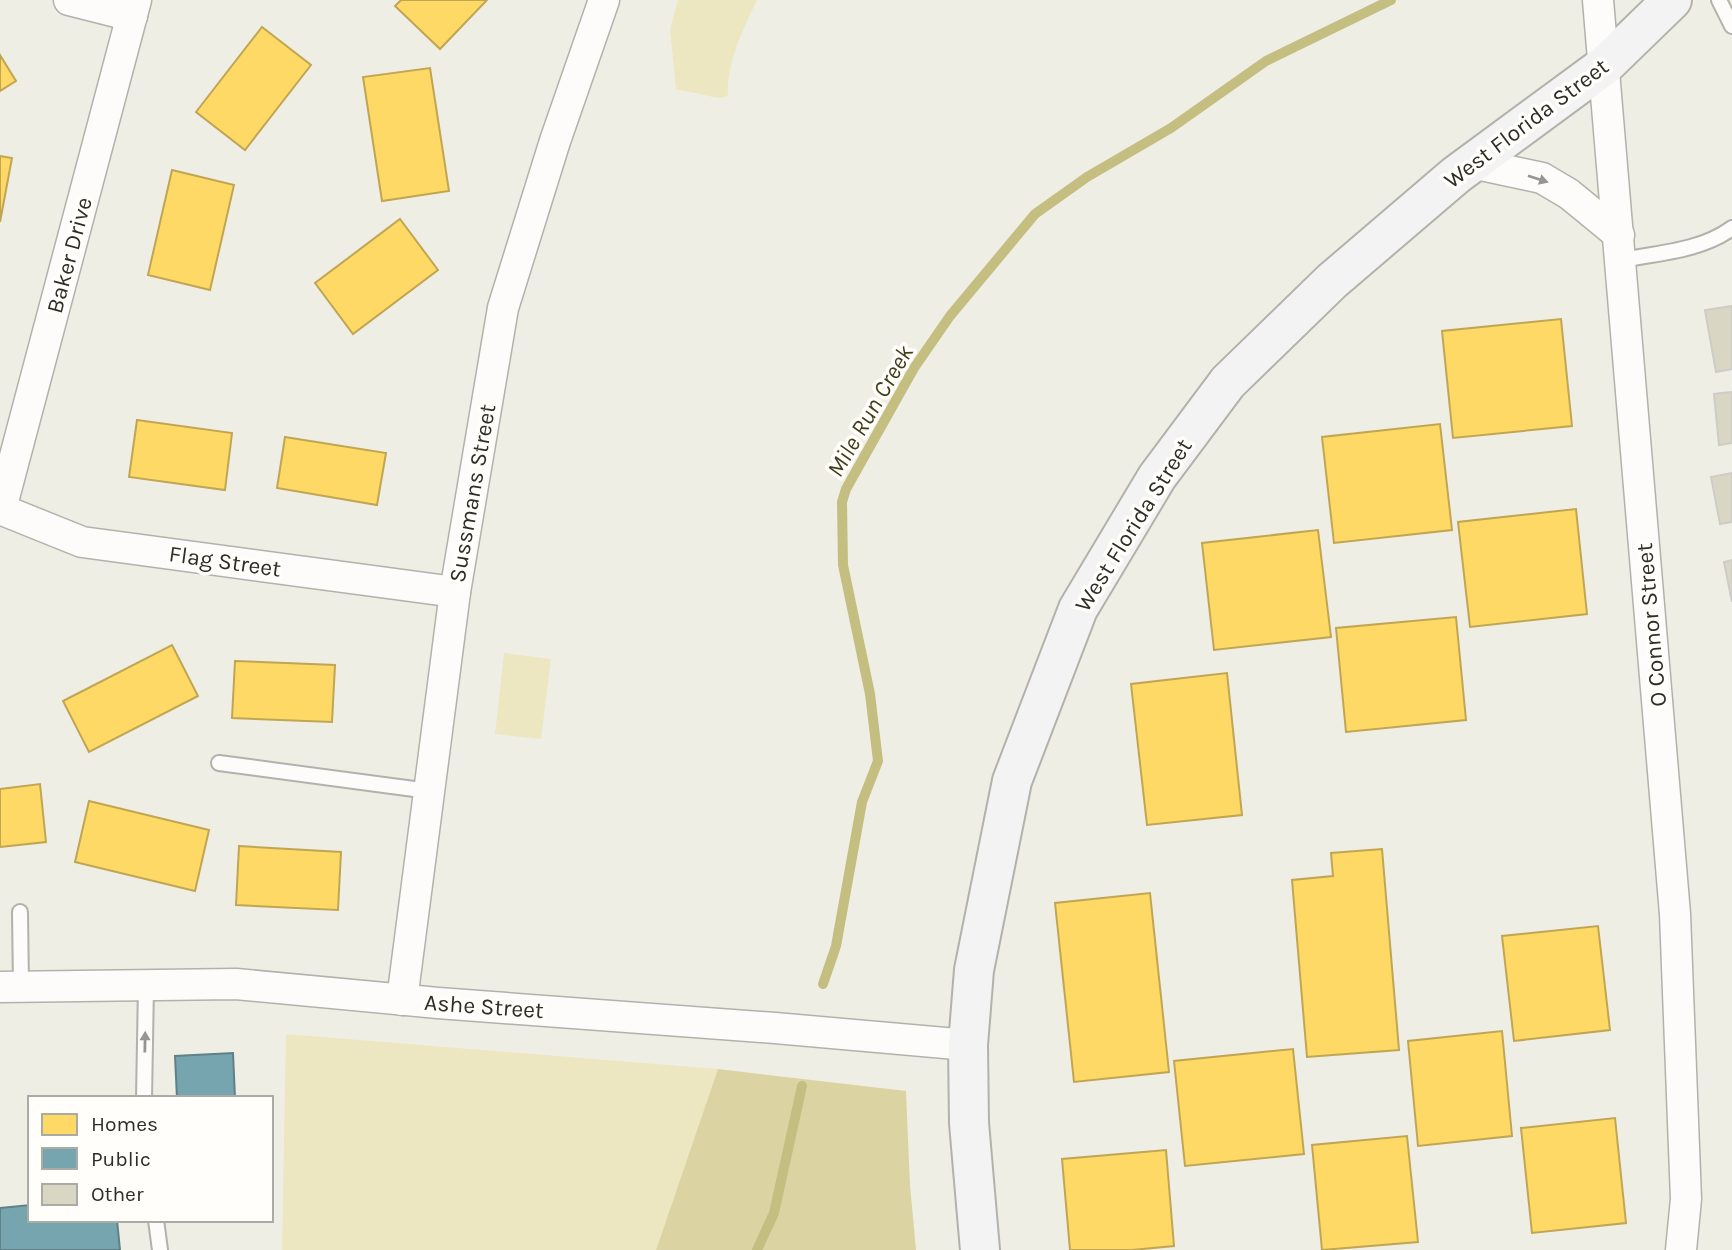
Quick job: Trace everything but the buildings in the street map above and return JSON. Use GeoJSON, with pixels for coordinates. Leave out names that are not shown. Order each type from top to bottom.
{"type":"FeatureCollection","features":[{"type":"Feature","properties":{"kind":"main road","name":"West Florida Street"},"geometry":{"type":"LineString","coordinates":[[980,1250],[969,1123],[968,1045],[974,970],[1012,781],[1079,610],[1157,477],[1228,382],[1332,281],[1456,175],[1604,66],[1672,0]]}},
{"type":"Feature","properties":{"kind":"street"},"geometry":{"type":"LineString","coordinates":[[69,0],[134,8]]}},
{"type":"Feature","properties":{"kind":"street","name":"Sussmans Street"},"geometry":{"type":"LineString","coordinates":[[402,1000],[455,592],[503,308],[555,141],[604,0]]}},
{"type":"Feature","properties":{"kind":"street","name":"O Connor Street"},"geometry":{"type":"LineString","coordinates":[[1598,0],[1675,914],[1686,1199],[1681,1250]]}},
{"type":"Feature","properties":{"kind":"street","name":"Baker Drive"},"geometry":{"type":"LineString","coordinates":[[0,509],[134,8]]}},
{"type":"Feature","properties":{"kind":"street"},"geometry":{"type":"LineString","coordinates":[[1472,163],[1542,178],[1569,194],[1620,247]]}},
{"type":"Feature","properties":{"kind":"street","name":"Flag Street"},"geometry":{"type":"LineString","coordinates":[[0,509],[82,542],[455,592]]}},
{"type":"Feature","properties":{"kind":"street","name":"Ashe Street"},"geometry":{"type":"LineString","coordinates":[[10,987],[236,985],[968,1045]]}},
{"type":"Feature","properties":{"kind":"lane"},"geometry":{"type":"LineString","coordinates":[[1719,0],[1732,26]]}},
{"type":"Feature","properties":{"kind":"lane"},"geometry":{"type":"LineString","coordinates":[[1620,247],[1692,247],[1723,235],[1732,228]]}},
{"type":"Feature","properties":{"kind":"lane"},"geometry":{"type":"LineString","coordinates":[[219,763],[429,791]]}},
{"type":"Feature","properties":{"kind":"lane"},"geometry":{"type":"LineString","coordinates":[[10,987],[20,912]]}},
{"type":"Feature","properties":{"kind":"lane"},"geometry":{"type":"LineString","coordinates":[[144,1096],[146,986]]}},
{"type":"Feature","properties":{"kind":"lane"},"geometry":{"type":"LineString","coordinates":[[156,1222],[160,1250]]}},
{"type":"Feature","properties":{"kind":"shaded area"},"geometry":{"type":"Polygon","coordinates":[[[678,0],[757,0],[737,46],[730,71],[728,95],[725,97],[718,98],[676,89],[670,29],[678,0]]]}},
{"type":"Feature","properties":{"kind":"shaded area"},"geometry":{"type":"Polygon","coordinates":[[[504,653],[551,659],[541,739],[495,734],[504,653]]]}},
{"type":"Feature","properties":{"kind":"shaded area"},"geometry":{"type":"Polygon","coordinates":[[[286,1034],[718,1069],[656,1250],[282,1250],[286,1034]]]}},
{"type":"Feature","properties":{"kind":"shaded area"},"geometry":{"type":"Polygon","coordinates":[[[718,1069],[906,1091],[916,1250],[656,1250],[718,1069]]]}},
{"type":"Feature","properties":{"kind":"waterway","name":"Mile Run Creek"},"geometry":{"type":"LineString","coordinates":[[823,984],[836,946],[862,802],[878,761],[870,694],[843,565],[842,502],[846,489],[914,368],[950,316],[1035,214],[1087,177],[1171,128],[1266,61],[1391,0]]}},
{"type":"Feature","properties":{"kind":"waterway","name":"Mile Run Creek"},"geometry":{"type":"LineString","coordinates":[[757,1250],[774,1213],[802,1086]]}}]}
